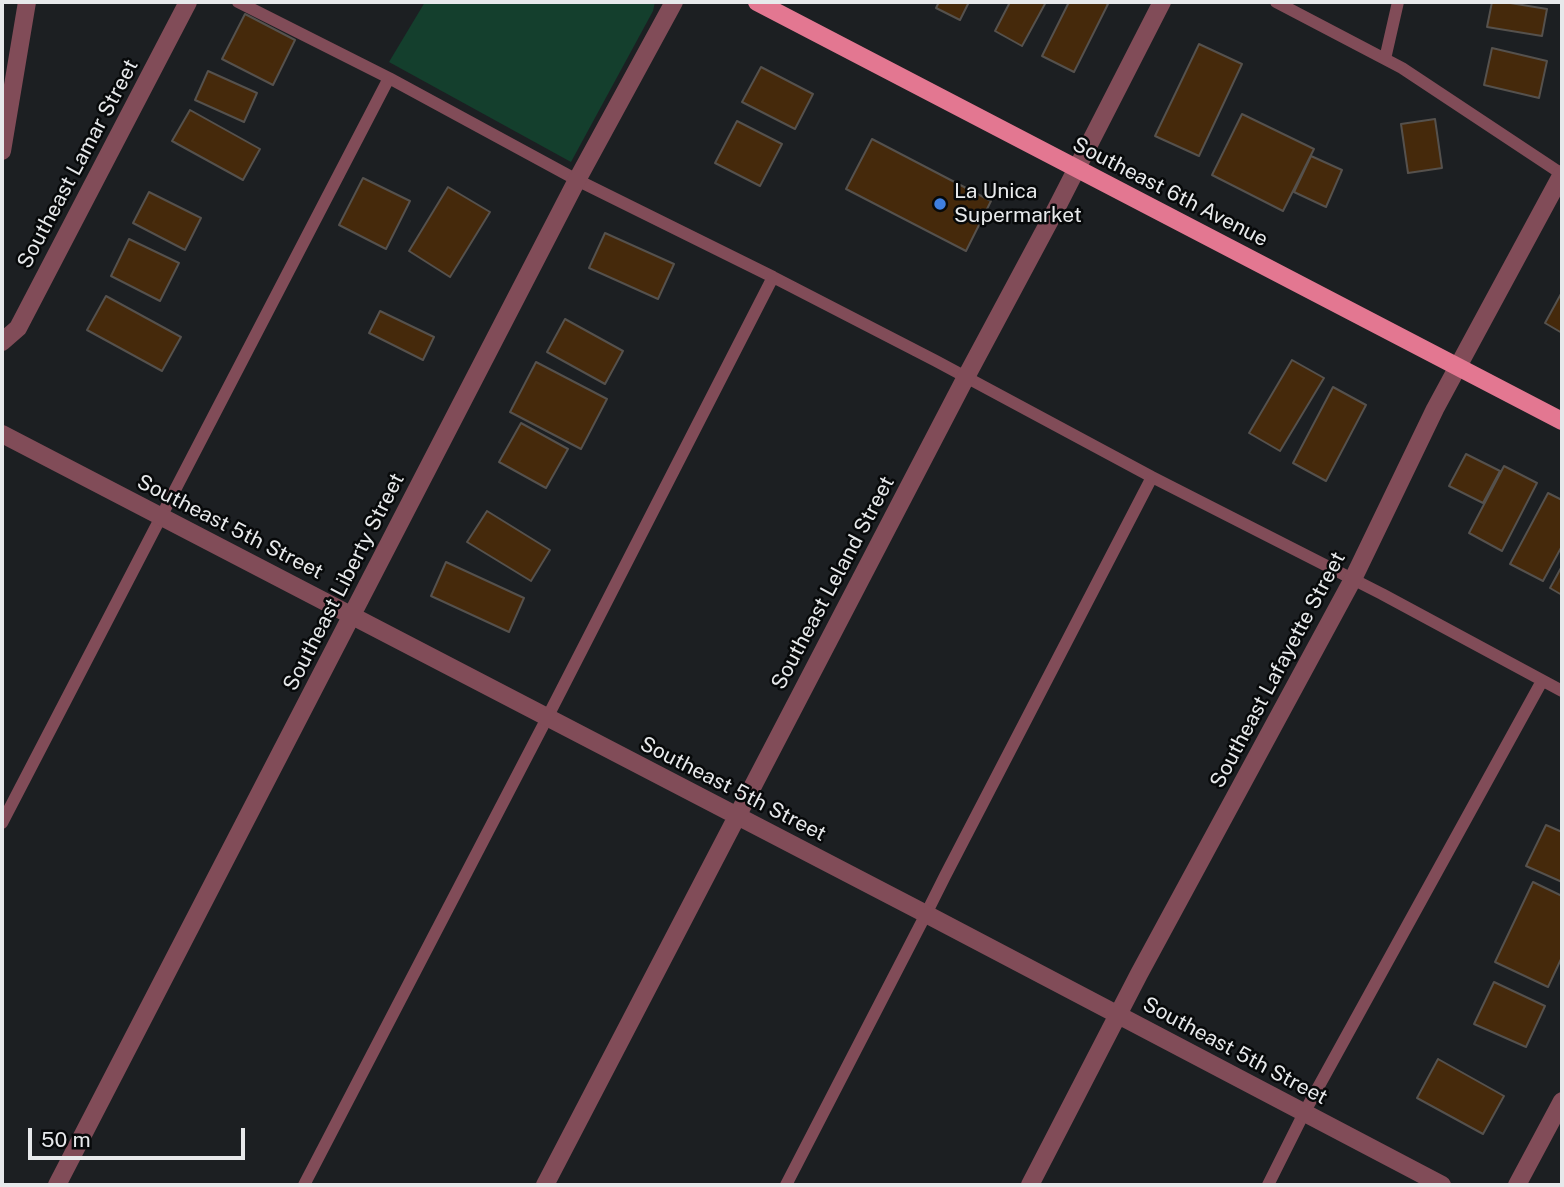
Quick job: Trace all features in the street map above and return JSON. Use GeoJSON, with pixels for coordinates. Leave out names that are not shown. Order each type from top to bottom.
{"type":"FeatureCollection","features":[{"type":"Feature","properties":{"kind":"main road","name":"Southeast 6th Avenue"},"geometry":{"type":"LineString","coordinates":[[757,2],[1562,421]]}},
{"type":"Feature","properties":{"kind":"street"},"geometry":{"type":"LineString","coordinates":[[2,152],[27,2]]}},
{"type":"Feature","properties":{"kind":"street","name":"Southeast Lamar Street"},"geometry":{"type":"LineString","coordinates":[[2,342],[18,328],[188,2]]}},
{"type":"Feature","properties":{"kind":"street","name":"Southeast Liberty Street"},"geometry":{"type":"LineString","coordinates":[[57,1185],[577,180],[674,2]]}},
{"type":"Feature","properties":{"kind":"street","name":"Southeast Leland Street"},"geometry":{"type":"LineString","coordinates":[[545,1185],[1162,2]]}},
{"type":"Feature","properties":{"kind":"street","name":"Southeast Lafayette Street"},"geometry":{"type":"LineString","coordinates":[[1030,1185],[1353,579],[1457,367],[1562,174]]}},
{"type":"Feature","properties":{"kind":"street","name":"Southeast 5th Street"},"geometry":{"type":"LineString","coordinates":[[2,434],[1442,1185]]}},
{"type":"Feature","properties":{"kind":"street"},"geometry":{"type":"LineString","coordinates":[[1517,1185],[1562,1101]]}},
{"type":"Feature","properties":{"kind":"lane"},"geometry":{"type":"LineString","coordinates":[[238,2],[389,78],[577,180],[774,277],[1562,691]]}},
{"type":"Feature","properties":{"kind":"lane"},"geometry":{"type":"LineString","coordinates":[[1276,2],[1402,68],[1562,174]]}},
{"type":"Feature","properties":{"kind":"lane"},"geometry":{"type":"LineString","coordinates":[[1385,59],[1398,2]]}},
{"type":"Feature","properties":{"kind":"lane"},"geometry":{"type":"LineString","coordinates":[[2,823],[389,78]]}},
{"type":"Feature","properties":{"kind":"lane"},"geometry":{"type":"LineString","coordinates":[[304,1185],[774,277]]}},
{"type":"Feature","properties":{"kind":"lane"},"geometry":{"type":"LineString","coordinates":[[786,1185],[1152,477]]}},
{"type":"Feature","properties":{"kind":"lane"},"geometry":{"type":"LineString","coordinates":[[1268,1185],[1304,1113],[1542,681]]}},
{"type":"Feature","properties":{"kind":"green space"},"geometry":{"type":"Polygon","coordinates":[[[425,2],[655,2],[653,11],[571,162],[389,62],[425,2]]]}},
{"type":"Feature","properties":{"kind":"building"},"geometry":{"type":"Polygon","coordinates":[[[939,2],[969,2],[960,20],[936,8],[939,2]]]}},
{"type":"Feature","properties":{"kind":"building"},"geometry":{"type":"Polygon","coordinates":[[[1010,2],[1046,2],[1022,46],[995,31],[1010,2]]]}},
{"type":"Feature","properties":{"kind":"building"},"geometry":{"type":"Polygon","coordinates":[[[1069,2],[1108,4],[1074,72],[1042,56],[1069,2]]]}},
{"type":"Feature","properties":{"kind":"building"},"geometry":{"type":"Polygon","coordinates":[[[1492,2],[1547,9],[1542,36],[1487,27],[1492,2]]]}},
{"type":"Feature","properties":{"kind":"building"},"geometry":{"type":"Polygon","coordinates":[[[245,14],[295,40],[273,85],[222,59],[245,14]]]}},
{"type":"Feature","properties":{"kind":"building"},"geometry":{"type":"Polygon","coordinates":[[[1199,44],[1242,64],[1199,156],[1155,136],[1199,44]]]}},
{"type":"Feature","properties":{"kind":"building"},"geometry":{"type":"Polygon","coordinates":[[[1492,48],[1547,61],[1539,98],[1484,85],[1492,48]]]}},
{"type":"Feature","properties":{"kind":"building"},"geometry":{"type":"Polygon","coordinates":[[[761,67],[813,94],[795,129],[742,102],[761,67]]]}},
{"type":"Feature","properties":{"kind":"building"},"geometry":{"type":"Polygon","coordinates":[[[208,71],[257,93],[244,122],[195,100],[208,71]]]}},
{"type":"Feature","properties":{"kind":"building"},"geometry":{"type":"Polygon","coordinates":[[[190,110],[260,149],[243,180],[172,141],[190,110]]]}},
{"type":"Feature","properties":{"kind":"building"},"geometry":{"type":"Polygon","coordinates":[[[1242,114],[1314,149],[1283,211],[1212,175],[1242,114]]]}},
{"type":"Feature","properties":{"kind":"building"},"geometry":{"type":"Polygon","coordinates":[[[1435,119],[1442,168],[1408,173],[1401,124],[1435,119]]]}},
{"type":"Feature","properties":{"kind":"building"},"geometry":{"type":"Polygon","coordinates":[[[737,121],[782,144],[760,186],[715,163],[737,121]]]}},
{"type":"Feature","properties":{"kind":"building"},"geometry":{"type":"Polygon","coordinates":[[[872,139],[991,201],[966,251],[846,189],[872,139]]]}},
{"type":"Feature","properties":{"kind":"building"},"geometry":{"type":"Polygon","coordinates":[[[1311,156],[1342,170],[1326,207],[1294,192],[1311,156]]]}},
{"type":"Feature","properties":{"kind":"building"},"geometry":{"type":"Polygon","coordinates":[[[363,178],[410,201],[386,249],[339,225],[363,178]]]}},
{"type":"Feature","properties":{"kind":"building"},"geometry":{"type":"Polygon","coordinates":[[[448,187],[490,212],[450,277],[409,251],[448,187]]]}},
{"type":"Feature","properties":{"kind":"building"},"geometry":{"type":"Polygon","coordinates":[[[149,192],[201,218],[185,250],[133,223],[149,192]]]}},
{"type":"Feature","properties":{"kind":"building"},"geometry":{"type":"Polygon","coordinates":[[[605,233],[674,264],[658,299],[589,268],[605,233]]]}},
{"type":"Feature","properties":{"kind":"building"},"geometry":{"type":"Polygon","coordinates":[[[129,239],[179,263],[160,301],[111,276],[129,239]]]}},
{"type":"Feature","properties":{"kind":"building"},"geometry":{"type":"Polygon","coordinates":[[[1562,292],[1562,333],[1545,323],[1562,292]]]}},
{"type":"Feature","properties":{"kind":"building"},"geometry":{"type":"Polygon","coordinates":[[[106,296],[181,337],[162,371],[87,330],[106,296]]]}},
{"type":"Feature","properties":{"kind":"building"},"geometry":{"type":"Polygon","coordinates":[[[380,311],[434,337],[423,360],[369,333],[380,311]]]}},
{"type":"Feature","properties":{"kind":"building"},"geometry":{"type":"Polygon","coordinates":[[[565,319],[623,351],[605,384],[547,352],[565,319]]]}},
{"type":"Feature","properties":{"kind":"building"},"geometry":{"type":"Polygon","coordinates":[[[1292,360],[1324,378],[1280,451],[1249,433],[1292,360]]]}},
{"type":"Feature","properties":{"kind":"building"},"geometry":{"type":"Polygon","coordinates":[[[536,362],[607,399],[581,449],[510,412],[536,362]]]}},
{"type":"Feature","properties":{"kind":"building"},"geometry":{"type":"Polygon","coordinates":[[[1333,387],[1366,405],[1326,481],[1293,463],[1333,387]]]}},
{"type":"Feature","properties":{"kind":"building"},"geometry":{"type":"Polygon","coordinates":[[[521,423],[568,449],[546,488],[499,462],[521,423]]]}},
{"type":"Feature","properties":{"kind":"building"},"geometry":{"type":"Polygon","coordinates":[[[1466,454],[1500,471],[1483,503],[1449,486],[1466,454]]]}},
{"type":"Feature","properties":{"kind":"building"},"geometry":{"type":"Polygon","coordinates":[[[1504,466],[1537,483],[1502,551],[1469,533],[1504,466]]]}},
{"type":"Feature","properties":{"kind":"building"},"geometry":{"type":"Polygon","coordinates":[[[1548,493],[1562,500],[1562,546],[1543,581],[1510,564],[1548,493]]]}},
{"type":"Feature","properties":{"kind":"building"},"geometry":{"type":"Polygon","coordinates":[[[487,511],[550,550],[531,581],[467,542],[487,511]]]}},
{"type":"Feature","properties":{"kind":"building"},"geometry":{"type":"Polygon","coordinates":[[[446,562],[524,598],[509,632],[431,596],[446,562]]]}},
{"type":"Feature","properties":{"kind":"building"},"geometry":{"type":"Polygon","coordinates":[[[1562,566],[1562,595],[1550,588],[1562,566]]]}},
{"type":"Feature","properties":{"kind":"building"},"geometry":{"type":"Polygon","coordinates":[[[1546,825],[1562,832],[1562,882],[1526,866],[1546,825]]]}},
{"type":"Feature","properties":{"kind":"building"},"geometry":{"type":"Polygon","coordinates":[[[1533,882],[1562,896],[1562,957],[1548,987],[1495,962],[1533,882]]]}},
{"type":"Feature","properties":{"kind":"building"},"geometry":{"type":"Polygon","coordinates":[[[1494,982],[1545,1006],[1526,1047],[1474,1024],[1494,982]]]}},
{"type":"Feature","properties":{"kind":"building"},"geometry":{"type":"Polygon","coordinates":[[[1438,1059],[1504,1096],[1483,1134],[1417,1098],[1438,1059]]]}},
{"type":"Feature","properties":{"kind":"place","name":"La Unica Supermarket"},"geometry":{"type":"Point","coordinates":[940,204]}}]}
